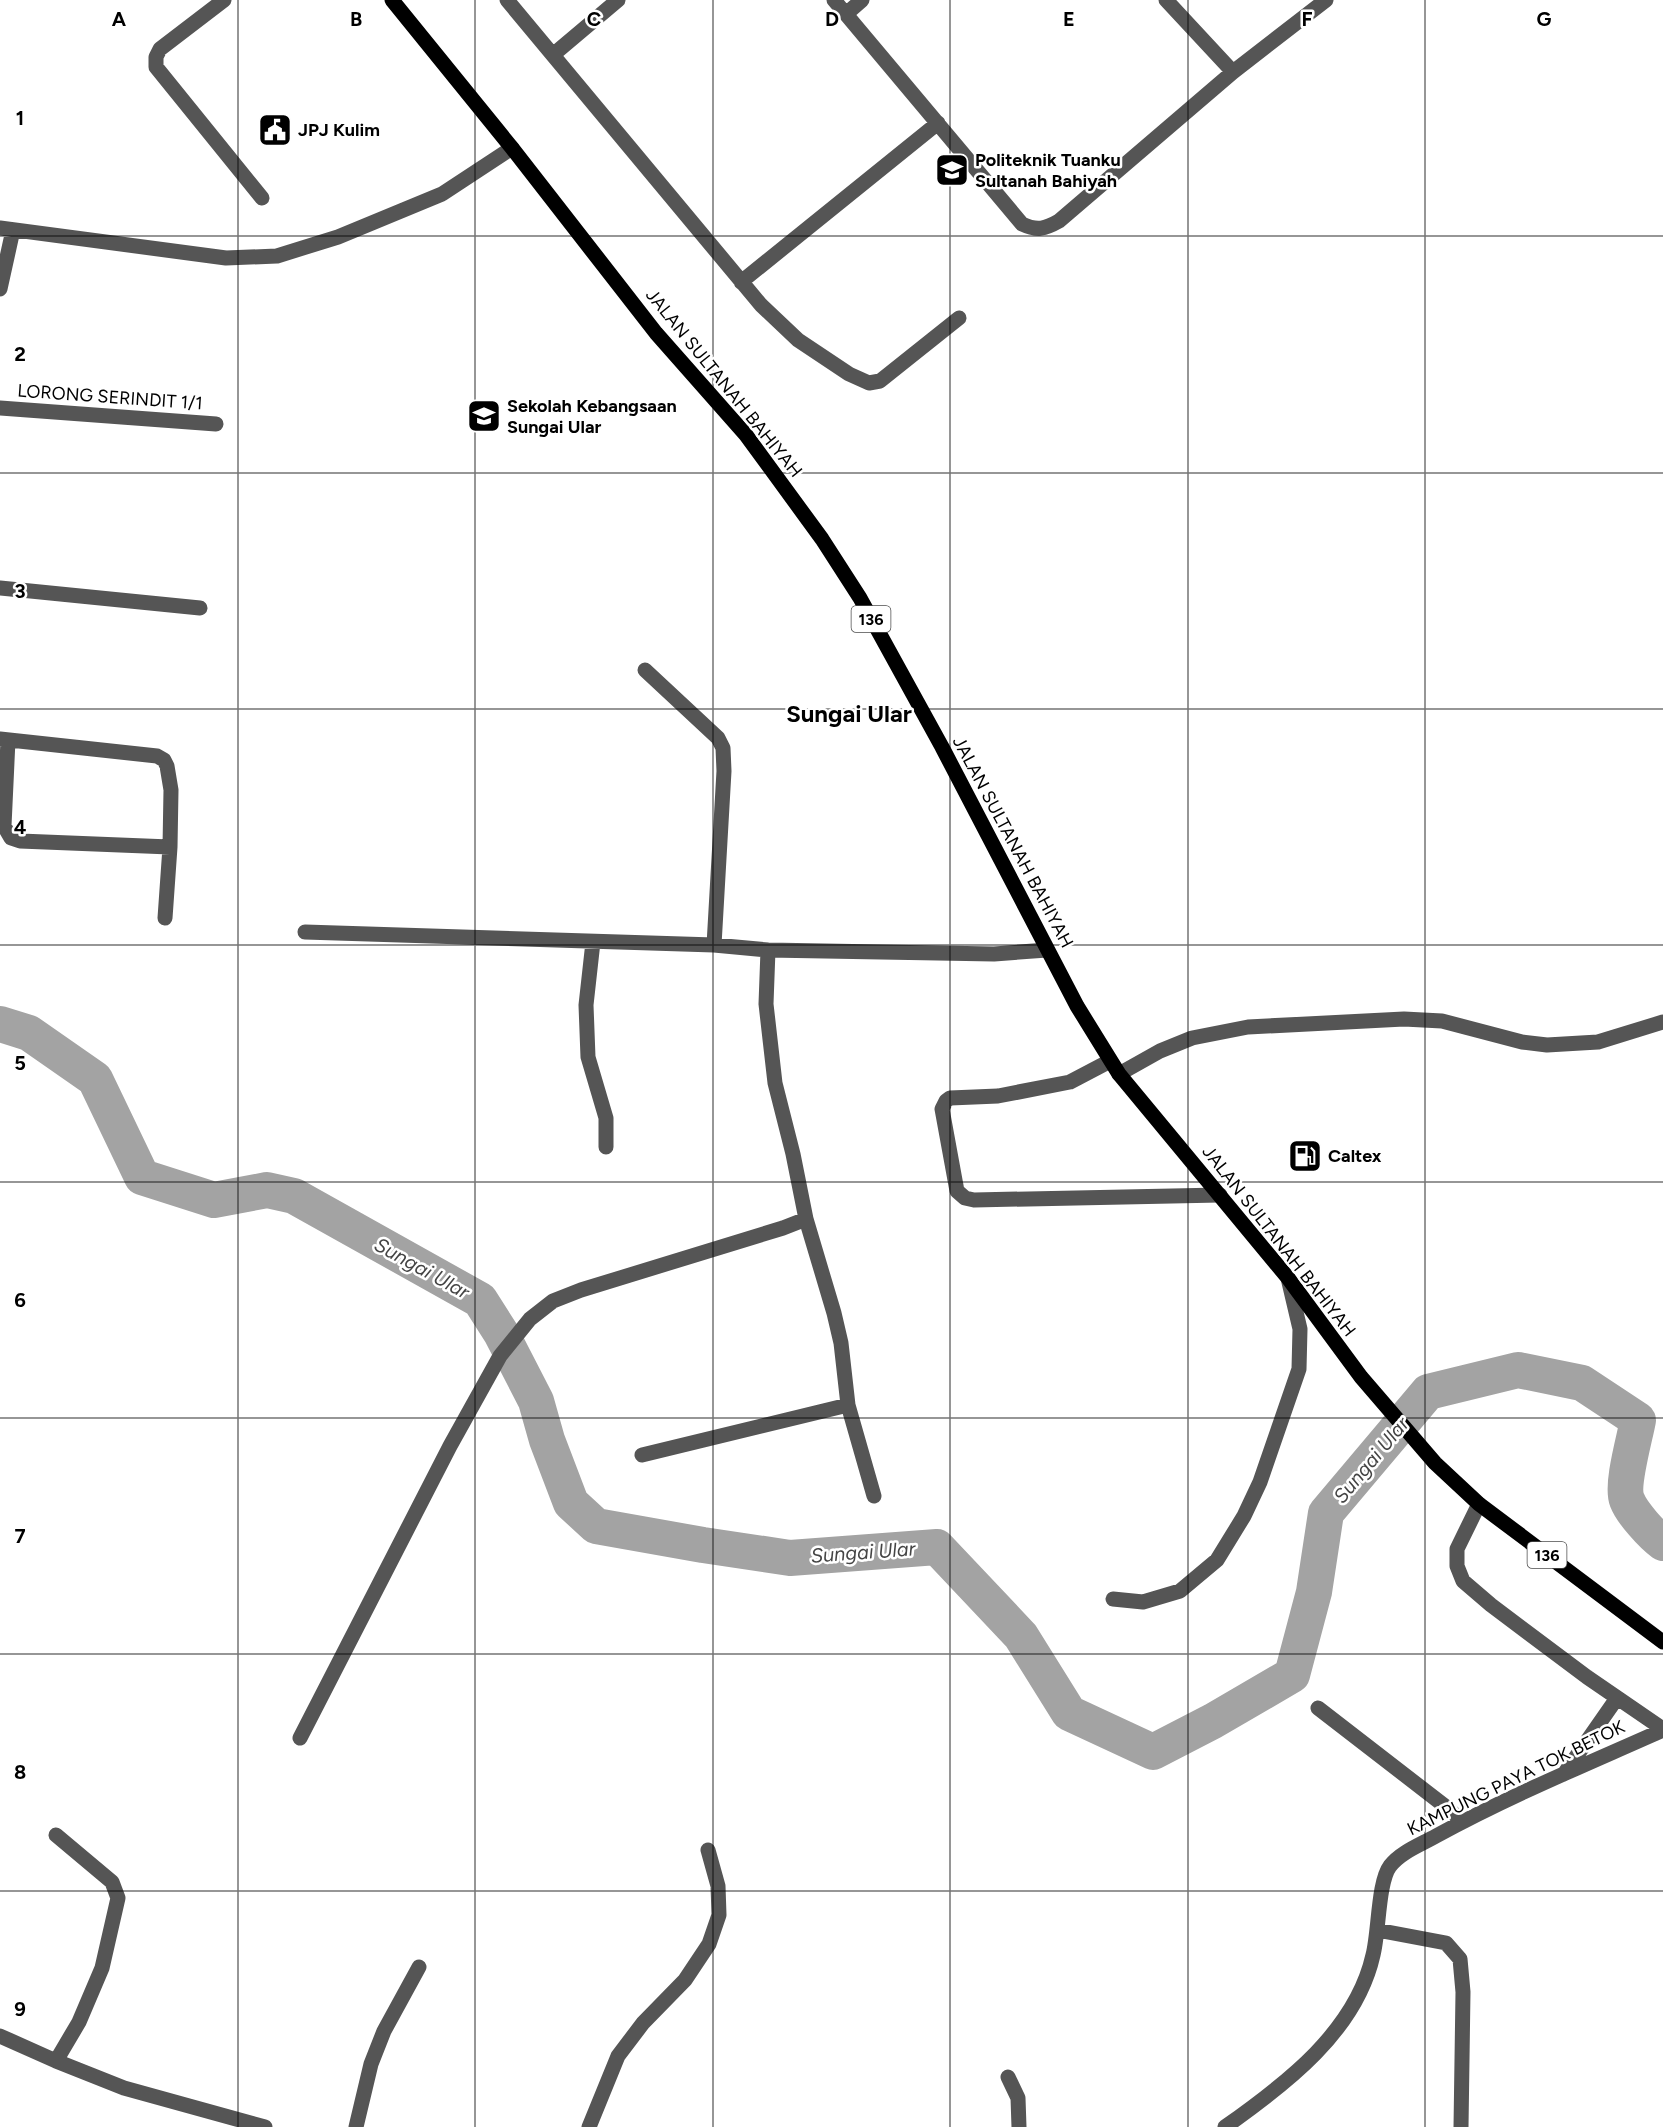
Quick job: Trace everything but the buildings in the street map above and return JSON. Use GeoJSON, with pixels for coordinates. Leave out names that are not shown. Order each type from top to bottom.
{"type":"FeatureCollection","features":[{"type":"Feature","properties":{"kind":"main road","name":"JALAN SULTANAH BAHIYAH"},"geometry":{"type":"LineString","coordinates":[[392,0],[512,148],[656,333],[746,435],[822,539],[866,608],[942,747],[1047,950],[1119,1074],[1288,1278],[1361,1377],[1435,1463],[1479,1504],[1663,1642]]}},
{"type":"Feature","properties":{"kind":"street"},"geometry":{"type":"LineString","coordinates":[[224,0],[160,49],[156,57],[156,67],[262,198]]}},
{"type":"Feature","properties":{"kind":"street"},"geometry":{"type":"LineString","coordinates":[[507,0],[741,282],[761,305],[798,340],[849,374],[869,384],[880,381],[959,318]]}},
{"type":"Feature","properties":{"kind":"street"},"geometry":{"type":"LineString","coordinates":[[554,54],[618,0]]}},
{"type":"Feature","properties":{"kind":"street"},"geometry":{"type":"LineString","coordinates":[[834,0],[1022,224],[1033,229],[1046,229],[1059,221],[1233,72],[1326,0]]}},
{"type":"Feature","properties":{"kind":"street"},"geometry":{"type":"LineString","coordinates":[[846,14],[862,0]]}},
{"type":"Feature","properties":{"kind":"street"},"geometry":{"type":"LineString","coordinates":[[1166,0],[1233,72]]}},
{"type":"Feature","properties":{"kind":"street"},"geometry":{"type":"LineString","coordinates":[[741,282],[938,123]]}},
{"type":"Feature","properties":{"kind":"street"},"geometry":{"type":"LineString","coordinates":[[0,289],[7,229],[226,258],[277,256],[338,237],[442,194],[512,148]]}},
{"type":"Feature","properties":{"kind":"street","name":"LORONG SERINDIT 1/1"},"geometry":{"type":"LineString","coordinates":[[0,408],[216,424]]}},
{"type":"Feature","properties":{"kind":"street"},"geometry":{"type":"LineString","coordinates":[[0,588],[200,608]]}},
{"type":"Feature","properties":{"kind":"street"},"geometry":{"type":"LineString","coordinates":[[645,670],[718,738],[723,748],[724,771],[714,945]]}},
{"type":"Feature","properties":{"kind":"street"},"geometry":{"type":"LineString","coordinates":[[165,918],[170,847],[171,790],[164,760],[157,756],[4,739],[4,826],[11,838],[20,841],[170,847]]}},
{"type":"Feature","properties":{"kind":"street"},"geometry":{"type":"LineString","coordinates":[[305,932],[714,945],[768,950],[994,954],[1047,950]]}},
{"type":"Feature","properties":{"kind":"street"},"geometry":{"type":"LineString","coordinates":[[593,942],[586,1005],[588,1057],[606,1118],[606,1148]]}},
{"type":"Feature","properties":{"kind":"street"},"geometry":{"type":"LineString","coordinates":[[768,950],[766,1004],[775,1083],[806,1219],[834,1313],[841,1344],[848,1405],[874,1496]]}},
{"type":"Feature","properties":{"kind":"street"},"geometry":{"type":"LineString","coordinates":[[1119,1074],[1160,1051],[1192,1038],[1248,1027],[1404,1019],[1442,1021],[1522,1042],[1547,1046],[1599,1042],[1663,1022]]}},
{"type":"Feature","properties":{"kind":"street"},"geometry":{"type":"LineString","coordinates":[[1110,1060],[1070,1082],[998,1096],[950,1098],[946,1101],[942,1109],[957,1191],[965,1198],[974,1200],[1220,1196]]}},
{"type":"Feature","properties":{"kind":"street"},"geometry":{"type":"LineString","coordinates":[[300,1738],[450,1446],[500,1356],[530,1319],[554,1301],[581,1290],[806,1219]]}},
{"type":"Feature","properties":{"kind":"street"},"geometry":{"type":"LineString","coordinates":[[1113,1599],[1143,1602],[1180,1592],[1217,1560],[1244,1516],[1260,1482],[1299,1369],[1300,1329],[1288,1278]]}},
{"type":"Feature","properties":{"kind":"street"},"geometry":{"type":"LineString","coordinates":[[642,1455],[848,1405]]}},
{"type":"Feature","properties":{"kind":"street"},"geometry":{"type":"LineString","coordinates":[[1479,1504],[1457,1549],[1457,1566],[1463,1581],[1499,1612],[1663,1730]]}},
{"type":"Feature","properties":{"kind":"street"},"geometry":{"type":"LineString","coordinates":[[1564,1774],[1617,1698]]}},
{"type":"Feature","properties":{"kind":"street"},"geometry":{"type":"LineString","coordinates":[[1318,1708],[1462,1821]]}},
{"type":"Feature","properties":{"kind":"street","name":"KAMPUNG PAYA TOK BETOK"},"geometry":{"type":"LineString","coordinates":[[1225,2127],[1266,2098],[1326,2042],[1348,2017],[1367,1976],[1374,1954],[1386,1872],[1398,1857],[1462,1821],[1663,1730]]}},
{"type":"Feature","properties":{"kind":"street"},"geometry":{"type":"LineString","coordinates":[[56,1835],[112,1882],[118,1898],[102,1968],[79,2022],[56,2061]]}},
{"type":"Feature","properties":{"kind":"street"},"geometry":{"type":"LineString","coordinates":[[589,2127],[618,2056],[643,2024],[685,1980],[709,1944],[719,1915],[718,1886],[708,1850]]}},
{"type":"Feature","properties":{"kind":"street"},"geometry":{"type":"LineString","coordinates":[[1377,1930],[1446,1943],[1460,1959],[1463,1992],[1461,2127]]}},
{"type":"Feature","properties":{"kind":"street"},"geometry":{"type":"LineString","coordinates":[[356,2127],[369,2074],[384,2031],[418,1967]]}},
{"type":"Feature","properties":{"kind":"street"},"geometry":{"type":"LineString","coordinates":[[0,2036],[124,2088],[266,2127]]}},
{"type":"Feature","properties":{"kind":"street"},"geometry":{"type":"LineString","coordinates":[[1008,2077],[1018,2098],[1019,2127]]}},
{"type":"Feature","properties":{"kind":"waterway","name":"Sungai Ular"},"geometry":{"type":"LineString","coordinates":[[0,1024],[29,1033],[95,1079],[142,1177],[214,1200],[267,1190],[294,1196],[480,1300],[501,1333],[536,1401],[547,1440],[571,1503],[596,1526],[790,1558],[937,1547],[1021,1636],[1069,1713],[1153,1752],[1213,1721],[1292,1675],[1314,1592],[1326,1513],[1428,1392],[1518,1370],[1582,1383],[1638,1420],[1627,1473],[1627,1500],[1653,1535],[1663,1543]]}},
{"type":"Feature","properties":{"kind":"place","name":"JPJ Kulim"},"geometry":{"type":"Point","coordinates":[275,130]}},
{"type":"Feature","properties":{"kind":"place","name":"Politeknik Tuanku Sultanah Bahiyah"},"geometry":{"type":"Point","coordinates":[952,170]}},
{"type":"Feature","properties":{"kind":"place","name":"Sekolah Kebangsaan Sungai Ular"},"geometry":{"type":"Point","coordinates":[484,416]}},
{"type":"Feature","properties":{"kind":"place","name":"Caltex"},"geometry":{"type":"Point","coordinates":[1305,1156]}},
{"type":"Feature","properties":{"kind":"district","name":"Sungai Ular"},"geometry":{"type":"Point","coordinates":[849,714]}}]}
